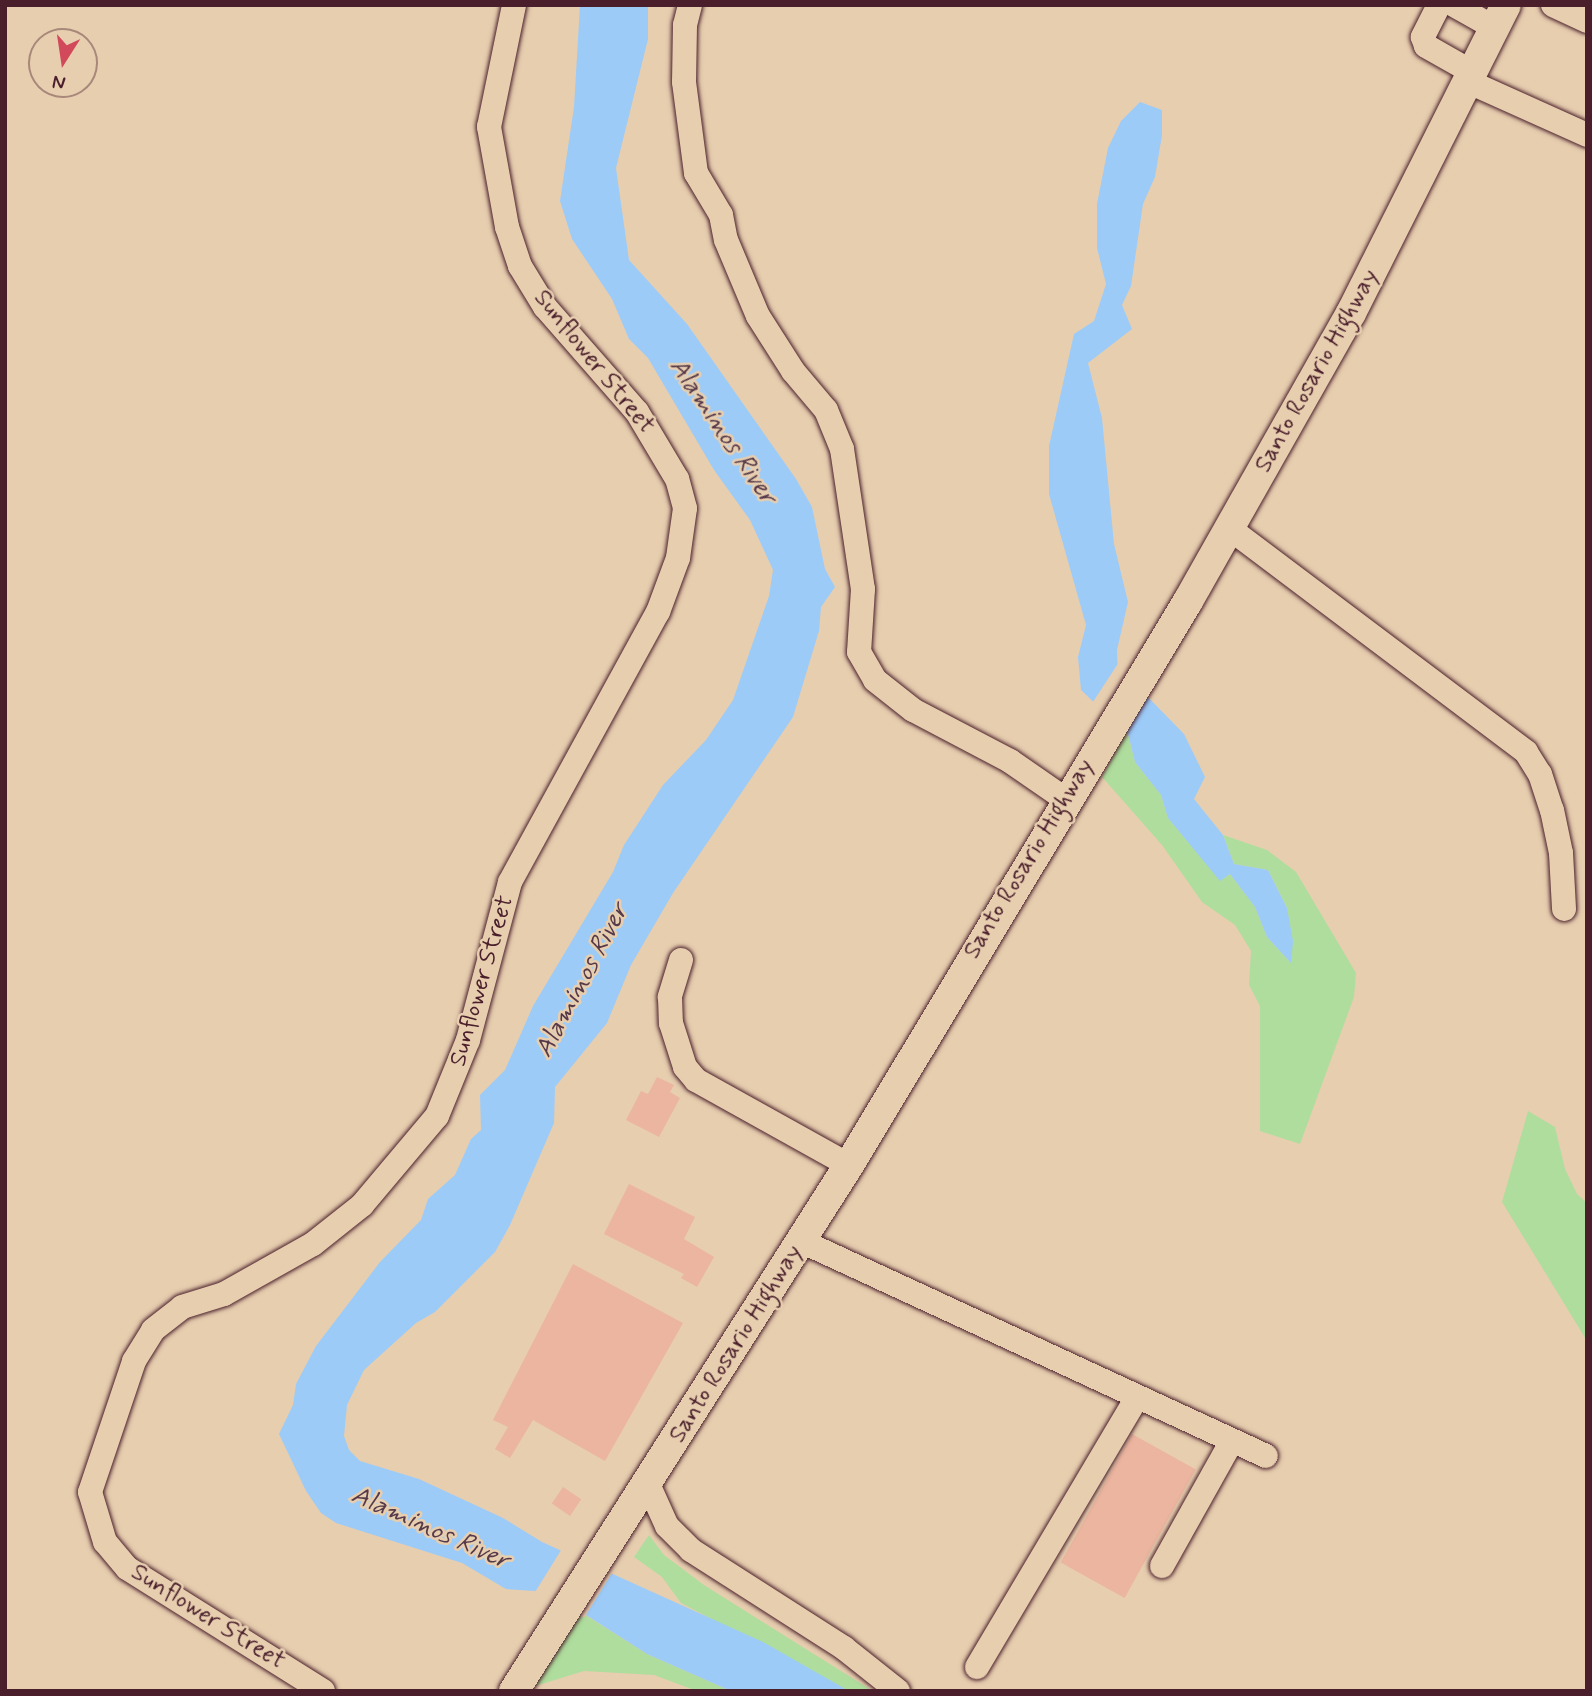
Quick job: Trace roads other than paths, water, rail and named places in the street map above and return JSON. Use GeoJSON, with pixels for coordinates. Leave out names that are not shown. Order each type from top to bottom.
{"type":"FeatureCollection","features":[{"type":"Feature","properties":{"kind":"main road","name":"Santo Rosario Highway"},"geometry":{"type":"LineString","coordinates":[[514,1691],[849,1165],[1229,528],[1351,313],[1500,16]]}},
{"type":"Feature","properties":{"kind":"street","name":"Sunflower Street"},"geometry":{"type":"LineString","coordinates":[[323,1691],[127,1567],[105,1542],[90,1492],[134,1362],[153,1330],[182,1307],[223,1294],[313,1244],[362,1205],[437,1115],[468,1040],[510,882],[658,612],[678,558],[685,508],[677,479],[637,412],[545,307],[520,266],[507,227],[489,127],[514,5]]}},
{"type":"Feature","properties":{"kind":"street"},"geometry":{"type":"LineString","coordinates":[[690,5],[685,25],[684,82],[696,173],[720,215],[726,240],[758,316],[793,371],[826,410],[842,449],[863,589],[859,652],[874,680],[913,710],[1010,761],[1065,799]]}},
{"type":"Feature","properties":{"kind":"street"},"geometry":{"type":"LineString","coordinates":[[1438,5],[1424,32],[1426,46],[1469,77],[1587,135]]}},
{"type":"Feature","properties":{"kind":"street"},"geometry":{"type":"LineString","coordinates":[[1454,5],[1500,16]]}},
{"type":"Feature","properties":{"kind":"street"},"geometry":{"type":"LineString","coordinates":[[1553,5],[1587,21]]}},
{"type":"Feature","properties":{"kind":"street"},"geometry":{"type":"LineString","coordinates":[[1229,528],[1526,752],[1540,774],[1552,810],[1561,853],[1564,909]]}},
{"type":"Feature","properties":{"kind":"street"},"geometry":{"type":"LineString","coordinates":[[681,960],[670,997],[671,1023],[685,1067],[696,1080],[849,1165]]}},
{"type":"Feature","properties":{"kind":"street"},"geometry":{"type":"LineString","coordinates":[[801,1241],[1266,1456]]}},
{"type":"Feature","properties":{"kind":"street"},"geometry":{"type":"LineString","coordinates":[[977,1667],[1138,1397]]}},
{"type":"Feature","properties":{"kind":"street"},"geometry":{"type":"LineString","coordinates":[[1162,1566],[1232,1441]]}},
{"type":"Feature","properties":{"kind":"street"},"geometry":{"type":"LineString","coordinates":[[648,1484],[667,1526],[691,1550],[844,1648],[898,1691]]}},
{"type":"Feature","properties":{"kind":"water","name":"Alaminos River"},"geometry":{"type":"Polygon","coordinates":[[[580,5],[648,5],[648,39],[616,168],[629,260],[687,324],[796,479],[812,507],[825,569],[835,587],[821,607],[819,631],[793,717],[673,893],[631,965],[607,1023],[555,1087],[554,1123],[510,1225],[495,1252],[435,1312],[416,1323],[364,1370],[347,1405],[344,1436],[349,1450],[360,1461],[419,1479],[503,1518],[542,1542],[763,1642],[849,1691],[731,1691],[647,1654],[550,1592],[506,1589],[462,1563],[336,1523],[321,1513],[306,1491],[279,1434],[293,1405],[296,1384],[316,1346],[380,1262],[421,1220],[428,1199],[455,1175],[471,1139],[481,1130],[480,1095],[505,1070],[533,1006],[613,872],[624,845],[663,785],[706,740],[733,700],[769,596],[773,570],[750,520],[714,470],[648,358],[629,339],[612,299],[572,239],[560,201],[574,107],[580,5]]]}},
{"type":"Feature","properties":{"kind":"water"},"geometry":{"type":"Polygon","coordinates":[[[1140,102],[1162,110],[1162,135],[1155,177],[1143,204],[1131,286],[1122,305],[1132,329],[1088,363],[1102,418],[1114,544],[1128,602],[1117,650],[1118,680],[1102,710],[1081,690],[1078,657],[1086,625],[1049,494],[1049,446],[1074,334],[1094,321],[1106,284],[1097,248],[1097,204],[1108,148],[1121,121],[1140,102]]]}},
{"type":"Feature","properties":{"kind":"water"},"geometry":{"type":"Polygon","coordinates":[[[1140,689],[1184,734],[1205,777],[1194,799],[1223,835],[1234,864],[1268,870],[1287,908],[1293,941],[1291,963],[1267,937],[1255,907],[1230,874],[1220,881],[1168,818],[1161,795],[1135,762],[1127,730],[1140,689]]]}}]}
